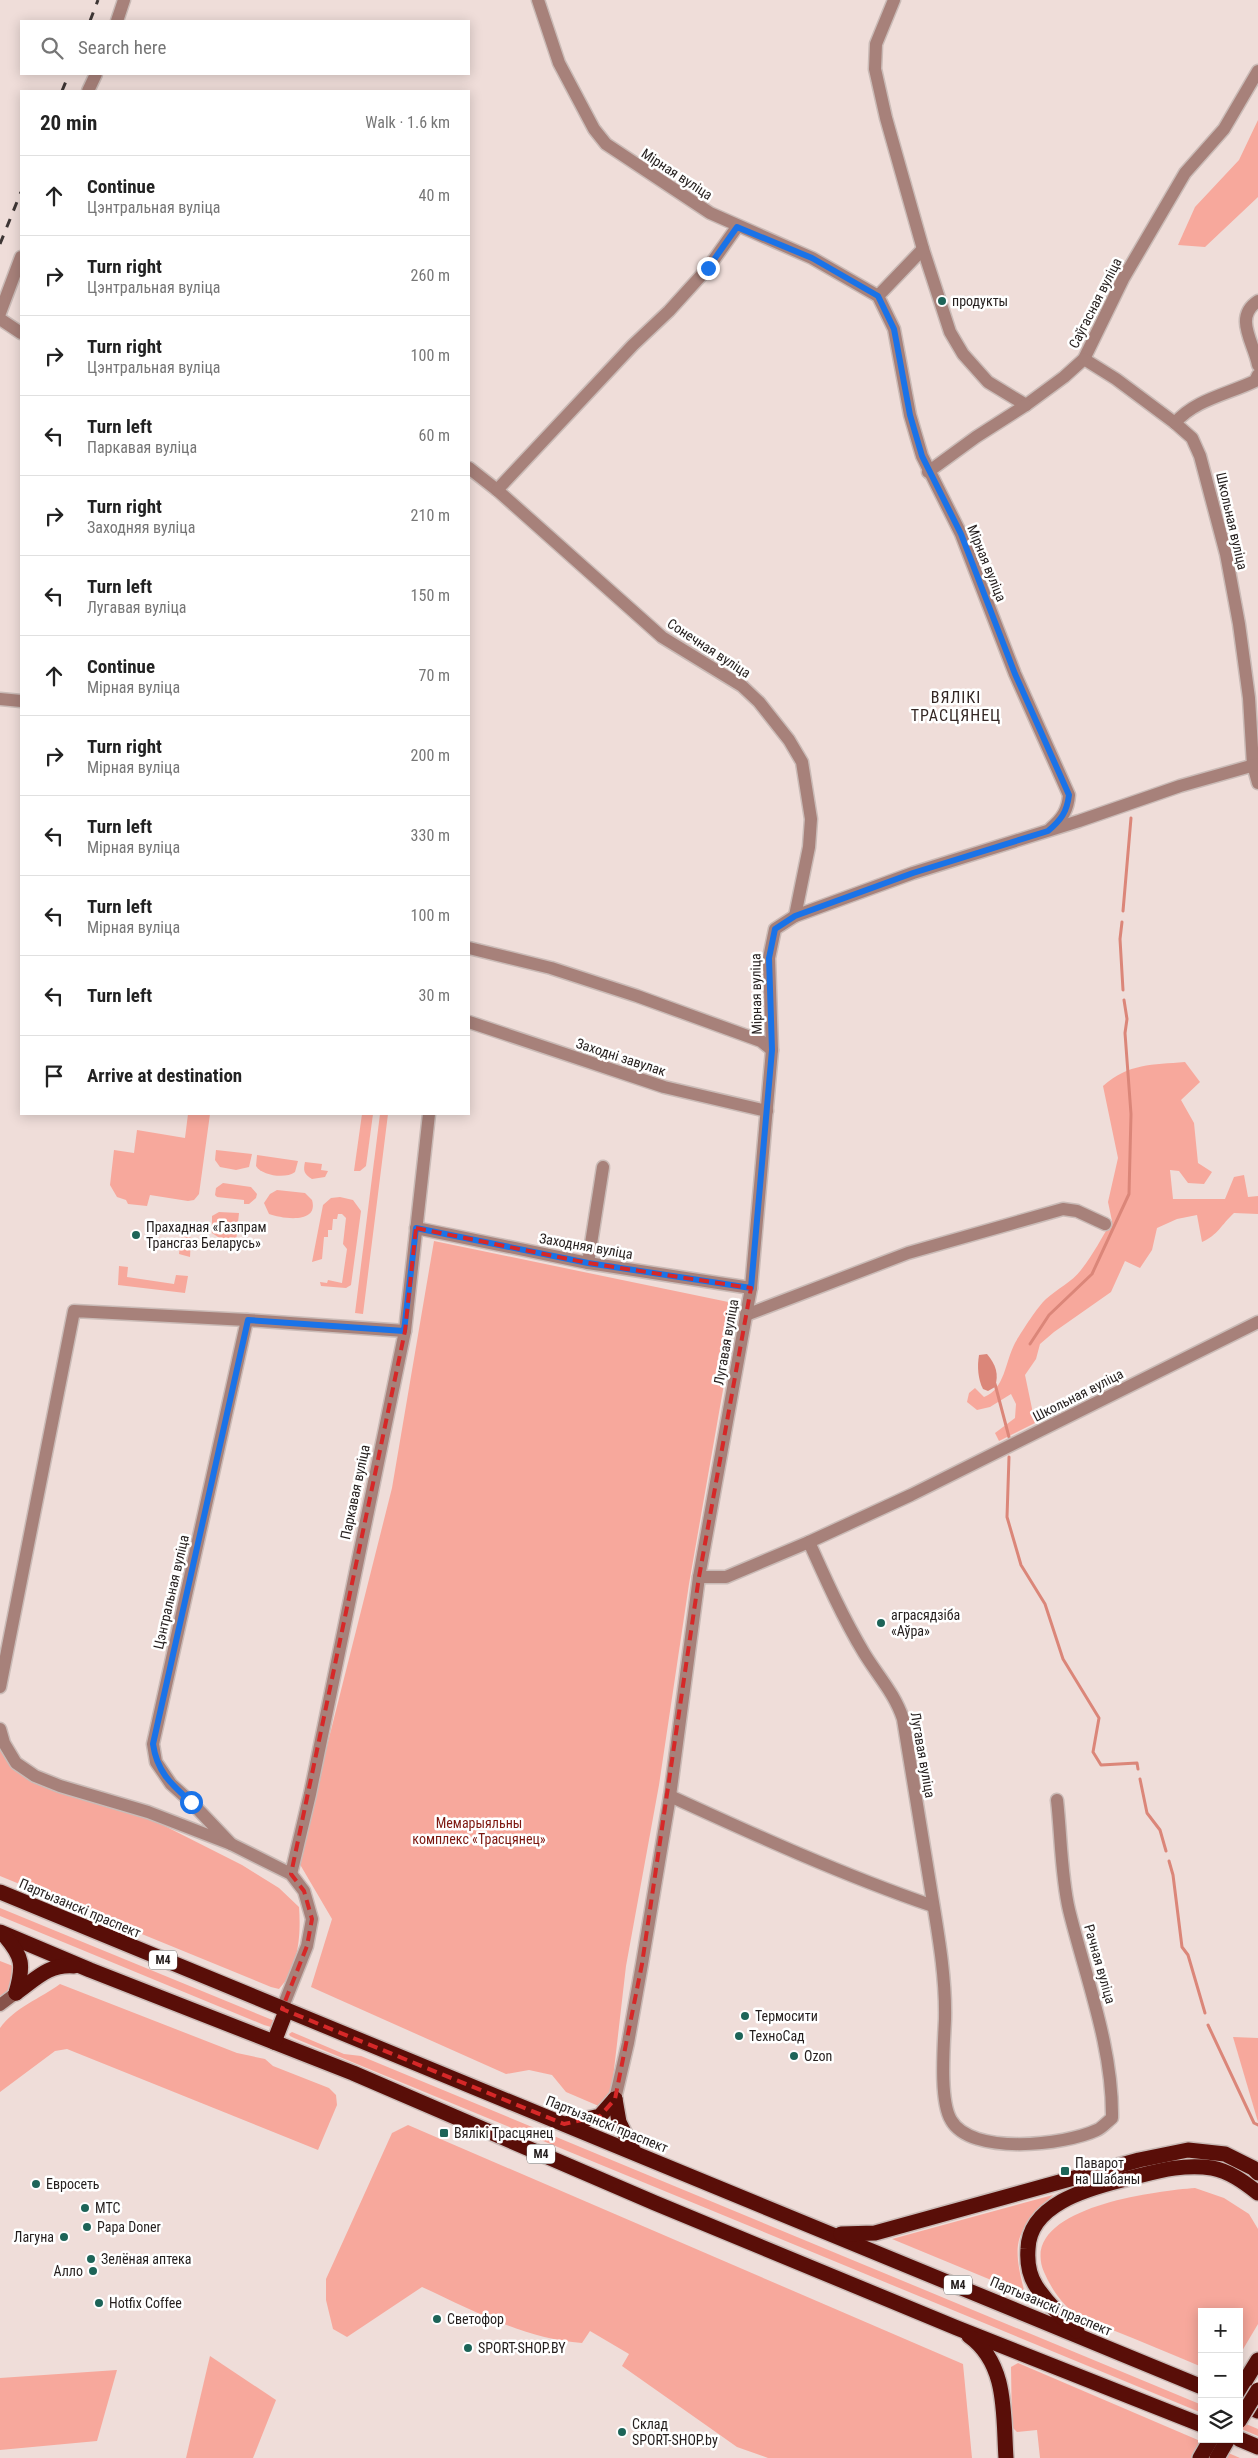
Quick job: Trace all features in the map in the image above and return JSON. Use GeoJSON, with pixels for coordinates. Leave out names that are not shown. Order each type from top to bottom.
{"type":"FeatureCollection","features":[{"type":"Feature","properties":{"kind":"highway","name":"Партызанскі праспект"},"geometry":{"type":"LineString","coordinates":[[0,1892],[1084,2337],[1198,2386]]}},
{"type":"Feature","properties":{"kind":"highway"},"geometry":{"type":"LineString","coordinates":[[2,1933],[20,1958],[22,1967],[16,1993]]}},
{"type":"Feature","properties":{"kind":"highway","name":"М4"},"geometry":{"type":"LineString","coordinates":[[2,1933],[82,1967],[353,2073],[613,2186],[957,2328],[1198,2422]]}},
{"type":"Feature","properties":{"kind":"highway"},"geometry":{"type":"LineString","coordinates":[[16,1993],[49,1969],[57,1966],[82,1967]]}},
{"type":"Feature","properties":{"kind":"highway"},"geometry":{"type":"LineString","coordinates":[[274,2042],[284,2010]]}},
{"type":"Feature","properties":{"kind":"highway"},"geometry":{"type":"LineString","coordinates":[[564,2124],[600,2116],[615,2099]]}},
{"type":"Feature","properties":{"kind":"highway"},"geometry":{"type":"LineString","coordinates":[[615,2099],[618,2122],[634,2152]]}},
{"type":"Feature","properties":{"kind":"highway"},"geometry":{"type":"LineString","coordinates":[[833,2234],[875,2232],[1139,2160],[1188,2150],[1225,2154],[1258,2173]]}},
{"type":"Feature","properties":{"kind":"highway"},"geometry":{"type":"LineString","coordinates":[[1084,2337],[1046,2299],[1035,2284],[1027,2263],[1028,2242],[1035,2224],[1052,2208],[1102,2185],[1177,2166],[1213,2168],[1240,2178],[1258,2193]]}},
{"type":"Feature","properties":{"kind":"highway"},"geometry":{"type":"LineString","coordinates":[[957,2328],[985,2351],[996,2369],[1001,2386],[1006,2458]]}},
{"type":"Feature","properties":{"kind":"highway"},"geometry":{"type":"LineString","coordinates":[[1243,2384],[1258,2360]]}},
{"type":"Feature","properties":{"kind":"highway"},"geometry":{"type":"LineString","coordinates":[[1243,2414],[1258,2390]]}},
{"type":"Feature","properties":{"kind":"highway"},"geometry":{"type":"LineString","coordinates":[[1243,2405],[1258,2411]]}},
{"type":"Feature","properties":{"kind":"highway"},"geometry":{"type":"LineString","coordinates":[[1243,2441],[1258,2447]]}},
{"type":"Feature","properties":{"kind":"highway"},"geometry":{"type":"LineString","coordinates":[[1200,2458],[1209,2443]]}},
{"type":"Feature","properties":{"kind":"highway"},"geometry":{"type":"LineString","coordinates":[[1217,2458],[1226,2443]]}},
{"type":"Feature","properties":{"kind":"street"},"geometry":{"type":"LineString","coordinates":[[117,20],[124,0]]}},
{"type":"Feature","properties":{"kind":"street","name":"Мірная вуліца"},"geometry":{"type":"LineString","coordinates":[[538,0],[559,63],[594,129],[606,144],[680,195],[737,227],[812,258],[878,296],[894,329],[910,415],[928,472],[961,534],[1015,674],[1079,821]]}},
{"type":"Feature","properties":{"kind":"street"},"geometry":{"type":"LineString","coordinates":[[894,0],[876,44],[875,69],[886,118],[923,250],[950,332],[963,354],[988,382],[1026,405]]}},
{"type":"Feature","properties":{"kind":"street","name":"Саўгасная вуліца"},"geometry":{"type":"LineString","coordinates":[[928,472],[976,436],[1026,405],[1064,377],[1084,358],[1123,279],[1185,173],[1224,128],[1258,71]]}},
{"type":"Feature","properties":{"kind":"street"},"geometry":{"type":"LineString","coordinates":[[88,90],[96,75]]}},
{"type":"Feature","properties":{"kind":"street"},"geometry":{"type":"LineString","coordinates":[[497,490],[708,268],[737,227]]}},
{"type":"Feature","properties":{"kind":"street"},"geometry":{"type":"LineString","coordinates":[[878,296],[923,250]]}},
{"type":"Feature","properties":{"kind":"street"},"geometry":{"type":"LineString","coordinates":[[0,313],[20,260]]}},
{"type":"Feature","properties":{"kind":"street"},"geometry":{"type":"LineString","coordinates":[[1258,301],[1250,306],[1246,320],[1246,331],[1258,365]]}},
{"type":"Feature","properties":{"kind":"street"},"geometry":{"type":"LineString","coordinates":[[0,319],[20,332]]}},
{"type":"Feature","properties":{"kind":"street","name":"Школьная вуліца"},"geometry":{"type":"LineString","coordinates":[[1084,358],[1116,379],[1192,438],[1204,465],[1226,554],[1239,624],[1258,783]]}},
{"type":"Feature","properties":{"kind":"street"},"geometry":{"type":"LineString","coordinates":[[1175,423],[1184,413],[1196,406],[1255,381],[1258,375]]}},
{"type":"Feature","properties":{"kind":"street","name":"Сонечная вуліца"},"geometry":{"type":"LineString","coordinates":[[470,469],[497,490],[662,638],[742,686],[760,702],[789,740],[802,762],[811,820],[809,847],[795,916]]}},
{"type":"Feature","properties":{"kind":"street"},"geometry":{"type":"LineString","coordinates":[[0,699],[20,702]]}},
{"type":"Feature","properties":{"kind":"street","name":"Мірная вуліца"},"geometry":{"type":"LineString","coordinates":[[772,1050],[770,947],[775,929],[795,916],[913,873],[1079,821],[1180,786],[1255,764]]}},
{"type":"Feature","properties":{"kind":"street"},"geometry":{"type":"LineString","coordinates":[[1048,831],[1063,816],[1068,806],[1069,795]]}},
{"type":"Feature","properties":{"kind":"street"},"geometry":{"type":"LineString","coordinates":[[470,948],[551,968],[637,996],[761,1041],[772,1050]]}},
{"type":"Feature","properties":{"kind":"street","name":"Заходні завулак"},"geometry":{"type":"LineString","coordinates":[[470,1022],[664,1087],[767,1111]]}},
{"type":"Feature","properties":{"kind":"street","name":"Лугавая вуліца"},"geometry":{"type":"LineString","coordinates":[[615,2099],[630,2034],[642,1964],[670,1796],[700,1577],[751,1288],[772,1050]]}},
{"type":"Feature","properties":{"kind":"street","name":"Паркавая вуліца"},"geometry":{"type":"LineString","coordinates":[[291,1874],[310,1794],[404,1331],[430,1115]]}},
{"type":"Feature","properties":{"kind":"street"},"geometry":{"type":"LineString","coordinates":[[588,1263],[602,1167]]}},
{"type":"Feature","properties":{"kind":"street"},"geometry":{"type":"LineString","coordinates":[[746,1315],[908,1253],[1063,1209],[1077,1211],[1105,1224]]}},
{"type":"Feature","properties":{"kind":"street","name":"Заходняя вуліца"},"geometry":{"type":"LineString","coordinates":[[416,1228],[588,1263],[751,1288]]}},
{"type":"Feature","properties":{"kind":"street"},"geometry":{"type":"LineString","coordinates":[[0,1687],[74,1311],[248,1320],[404,1331]]}},
{"type":"Feature","properties":{"kind":"street","name":"Цэнтральная вуліца"},"geometry":{"type":"LineString","coordinates":[[231,1844],[171,1784],[156,1762],[153,1744],[248,1320]]}},
{"type":"Feature","properties":{"kind":"street","name":"Школьная вуліца"},"geometry":{"type":"LineString","coordinates":[[809,1542],[911,1495],[1258,1322]]}},
{"type":"Feature","properties":{"kind":"street"},"geometry":{"type":"LineString","coordinates":[[700,1577],[726,1577],[809,1542]]}},
{"type":"Feature","properties":{"kind":"street","name":"Лугавая вуліца"},"geometry":{"type":"LineString","coordinates":[[809,1542],[847,1623],[865,1655],[893,1694],[900,1709],[933,1906],[944,1985],[944,2090],[950,2119]]}},
{"type":"Feature","properties":{"kind":"street","name":"Цэнтральная вуліца"},"geometry":{"type":"LineString","coordinates":[[0,1729],[4,1744],[16,1763],[35,1776],[60,1786],[148,1812],[231,1844],[291,1874]]}},
{"type":"Feature","properties":{"kind":"street"},"geometry":{"type":"LineString","coordinates":[[670,1796],[808,1859],[875,1886],[933,1906]]}},
{"type":"Feature","properties":{"kind":"street","name":"Рачная вуліца"},"geometry":{"type":"LineString","coordinates":[[950,2119],[959,2131],[976,2138],[1004,2144],[1066,2140],[1098,2130],[1112,2118],[1112,2097],[1100,2018],[1069,1907],[1057,1800]]}},
{"type":"Feature","properties":{"kind":"street"},"geometry":{"type":"LineString","coordinates":[[284,2010],[307,1946],[312,1919],[304,1890],[291,1874]]}},
{"type":"Feature","properties":{"kind":"street"},"geometry":{"type":"LineString","coordinates":[[0,2005],[16,1993]]}},
{"type":"Feature","properties":{"kind":"highlighted area"},"geometry":{"type":"Polygon","coordinates":[[[416,1228],[588,1263],[751,1288],[699,1577],[642,1964],[615,2099],[600,2116],[564,2124],[282,2009],[307,1946],[312,1919],[304,1891],[291,1874],[405,1331],[416,1228]]]}},
{"type":"Feature","properties":{"kind":"green space"},"geometry":{"type":"Polygon","coordinates":[[[1258,120],[1258,197],[1205,247],[1178,245],[1195,207],[1239,160],[1258,120]]]}},
{"type":"Feature","properties":{"kind":"green space"},"geometry":{"type":"Polygon","coordinates":[[[1185,1062],[1200,1082],[1181,1100],[1194,1123],[1198,1163],[1212,1172],[1204,1184],[1188,1183],[1179,1171],[1170,1170],[1173,1199],[1225,1199],[1234,1177],[1244,1175],[1248,1197],[1258,1196],[1258,1214],[1234,1213],[1216,1233],[1202,1242],[1197,1215],[1177,1219],[1157,1228],[1152,1250],[1140,1268],[1125,1261],[1111,1292],[1040,1344],[1036,1359],[1025,1375],[1035,1423],[999,1441],[995,1433],[1015,1418],[1016,1404],[1011,1394],[990,1407],[977,1410],[967,1402],[969,1393],[975,1388],[984,1397],[996,1388],[1004,1374],[1015,1343],[1029,1320],[1046,1299],[1081,1270],[1112,1221],[1108,1202],[1118,1158],[1103,1086],[1122,1073],[1141,1066],[1185,1062]]]}},
{"type":"Feature","properties":{"kind":"green space"},"geometry":{"type":"Polygon","coordinates":[[[188,1115],[210,1115],[199,1194],[194,1200],[188,1201],[150,1195],[147,1206],[128,1204],[126,1200],[117,1197],[110,1185],[114,1150],[134,1153],[137,1130],[185,1138],[188,1115]]]}},
{"type":"Feature","properties":{"kind":"green space"},"geometry":{"type":"Polygon","coordinates":[[[362,1115],[373,1115],[366,1166],[360,1171],[354,1171],[362,1115]]]}},
{"type":"Feature","properties":{"kind":"green space"},"geometry":{"type":"Polygon","coordinates":[[[380,1115],[388,1115],[363,1314],[355,1313],[380,1115]]]}},
{"type":"Feature","properties":{"kind":"green space"},"geometry":{"type":"Polygon","coordinates":[[[216,1150],[252,1154],[249,1167],[236,1170],[220,1167],[215,1160],[216,1150]]]}},
{"type":"Feature","properties":{"kind":"green space"},"geometry":{"type":"Polygon","coordinates":[[[257,1155],[298,1161],[295,1172],[280,1176],[263,1172],[256,1166],[257,1155]]]}},
{"type":"Feature","properties":{"kind":"green space"},"geometry":{"type":"Polygon","coordinates":[[[305,1162],[322,1164],[321,1170],[328,1171],[325,1177],[312,1179],[309,1177],[305,1172],[305,1162]]]}},
{"type":"Feature","properties":{"kind":"green space"},"geometry":{"type":"Polygon","coordinates":[[[223,1183],[251,1187],[257,1194],[256,1198],[249,1204],[244,1204],[244,1200],[217,1197],[215,1195],[216,1188],[223,1183]]]}},
{"type":"Feature","properties":{"kind":"green space"},"geometry":{"type":"Polygon","coordinates":[[[277,1190],[305,1193],[312,1200],[313,1208],[310,1213],[298,1218],[269,1214],[264,1203],[270,1194],[277,1190]]]}},
{"type":"Feature","properties":{"kind":"green space"},"geometry":{"type":"Polygon","coordinates":[[[340,1197],[353,1200],[361,1211],[351,1285],[346,1288],[321,1286],[320,1282],[327,1283],[328,1280],[342,1283],[347,1249],[343,1244],[346,1218],[342,1214],[338,1214],[337,1219],[333,1219],[332,1230],[328,1230],[328,1237],[324,1237],[322,1259],[312,1262],[323,1205],[331,1198],[340,1197]]]}},
{"type":"Feature","properties":{"kind":"green space"},"geometry":{"type":"Polygon","coordinates":[[[219,1212],[239,1213],[236,1242],[224,1241],[212,1233],[212,1216],[219,1212]]]}},
{"type":"Feature","properties":{"kind":"green space"},"geometry":{"type":"Polygon","coordinates":[[[185,1233],[191,1238],[190,1257],[179,1254],[181,1234],[185,1233]]]}},
{"type":"Feature","properties":{"kind":"green space","name":"Мемарыяльны комплекс «Трасцянец»"},"geometry":{"type":"Polygon","coordinates":[[[434,1241],[738,1304],[689,1584],[659,1785],[626,1966],[612,2087],[608,2101],[601,2107],[566,2092],[552,2075],[529,2070],[506,2074],[311,1987],[332,1919],[298,1861],[392,1488],[434,1241]]]}},
{"type":"Feature","properties":{"kind":"green space"},"geometry":{"type":"Polygon","coordinates":[[[119,1266],[128,1267],[127,1277],[174,1284],[176,1275],[188,1276],[185,1293],[118,1285],[119,1266]]]}},
{"type":"Feature","properties":{"kind":"green space"},"geometry":{"type":"Polygon","coordinates":[[[0,1745],[6,1759],[16,1769],[145,1816],[242,1865],[279,1888],[299,1907],[300,1917],[295,1961],[286,1981],[279,1989],[271,1987],[0,1876],[0,1745]]]}},
{"type":"Feature","properties":{"kind":"green space"},"geometry":{"type":"Polygon","coordinates":[[[0,1908],[275,2021],[275,2025],[271,2027],[264,2025],[0,1916],[0,1908]]]}},
{"type":"Feature","properties":{"kind":"green space"},"geometry":{"type":"Polygon","coordinates":[[[0,1961],[18,1968],[12,1984],[0,1997],[0,1961]]]}},
{"type":"Feature","properties":{"kind":"green space"},"geometry":{"type":"Polygon","coordinates":[[[60,1984],[237,2053],[265,2059],[273,2066],[329,2088],[336,2095],[337,2105],[318,2150],[67,2049],[55,2051],[0,2092],[0,2028],[13,2014],[60,1984]]]}},
{"type":"Feature","properties":{"kind":"green space"},"geometry":{"type":"Polygon","coordinates":[[[292,2032],[344,2054],[361,2056],[1198,2403],[1198,2411],[294,2038],[289,2034],[292,2032]]]}},
{"type":"Feature","properties":{"kind":"green space"},"geometry":{"type":"Polygon","coordinates":[[[1233,2037],[1258,2038],[1258,2122],[1233,2037]]]}},
{"type":"Feature","properties":{"kind":"green space"},"geometry":{"type":"Polygon","coordinates":[[[408,2125],[963,2364],[972,2458],[768,2458],[737,2447],[622,2366],[629,2354],[590,2331],[582,2343],[540,2336],[480,2314],[422,2287],[347,2337],[333,2329],[326,2300],[326,2279],[392,2133],[408,2125]]]}},
{"type":"Feature","properties":{"kind":"green space"},"geometry":{"type":"Polygon","coordinates":[[[1195,2188],[1224,2198],[1249,2214],[1258,2229],[1258,2324],[1243,2349],[1243,2308],[1198,2308],[1198,2365],[1075,2314],[1061,2300],[1050,2284],[1044,2272],[1041,2250],[1051,2232],[1069,2218],[1094,2207],[1123,2199],[1195,2188]]]}},
{"type":"Feature","properties":{"kind":"green space"},"geometry":{"type":"Polygon","coordinates":[[[1053,2195],[1031,2219],[1019,2238],[1018,2261],[1025,2294],[892,2239],[1053,2195]]]}},
{"type":"Feature","properties":{"kind":"green space"},"geometry":{"type":"Polygon","coordinates":[[[210,2356],[276,2400],[253,2458],[186,2458],[210,2356]]]}},
{"type":"Feature","properties":{"kind":"green space"},"geometry":{"type":"Polygon","coordinates":[[[1018,2363],[1198,2440],[1198,2443],[1205,2443],[1240,2458],[1040,2458],[1037,2430],[1017,2432],[1012,2427],[1011,2367],[1018,2363]]]}},
{"type":"Feature","properties":{"kind":"green space"},"geometry":{"type":"Polygon","coordinates":[[[117,2370],[97,2441],[0,2450],[0,2378],[117,2370]]]}},
{"type":"Feature","properties":{"kind":"green space"},"geometry":{"type":"Polygon","coordinates":[[[1243,2423],[1258,2429],[1258,2436],[1243,2430],[1243,2423]]]}},
{"type":"Feature","properties":{"kind":"shaded area"},"geometry":{"type":"Polygon","coordinates":[[[987,1354],[995,1366],[997,1374],[995,1387],[988,1391],[983,1389],[981,1385],[978,1368],[979,1355],[987,1354]]]}},
{"type":"Feature","properties":{"kind":"waterway"},"geometry":{"type":"LineString","coordinates":[[1123,911],[1131,818]]}},
{"type":"Feature","properties":{"kind":"waterway"},"geometry":{"type":"LineString","coordinates":[[1122,922],[1120,939],[1123,990]]}},
{"type":"Feature","properties":{"kind":"waterway"},"geometry":{"type":"LineString","coordinates":[[1030,1344],[1049,1315],[1092,1274],[1129,1194],[1131,1114],[1125,1033],[1127,1019],[1124,1000]]}},
{"type":"Feature","properties":{"kind":"waterway"},"geometry":{"type":"LineString","coordinates":[[995,1384],[1009,1437]]}},
{"type":"Feature","properties":{"kind":"waterway"},"geometry":{"type":"LineString","coordinates":[[1009,1457],[1007,1517],[1021,1565],[1045,1604],[1063,1659],[1099,1718],[1093,1752],[1101,1765],[1137,1763],[1138,1769]]}},
{"type":"Feature","properties":{"kind":"waterway"},"geometry":{"type":"LineString","coordinates":[[1140,1779],[1147,1813],[1160,1830],[1166,1851]]}},
{"type":"Feature","properties":{"kind":"waterway"},"geometry":{"type":"LineString","coordinates":[[1169,1861],[1173,1875],[1182,1947],[1188,1955],[1205,2013]]}},
{"type":"Feature","properties":{"kind":"waterway"},"geometry":{"type":"LineString","coordinates":[[1208,2025],[1254,2123],[1258,2125]]}},
{"type":"Feature","properties":{"kind":"railway"},"geometry":{"type":"LineString","coordinates":[[90,20],[98,0]]}},
{"type":"Feature","properties":{"kind":"railway"},"geometry":{"type":"LineString","coordinates":[[62,90],[69,75]]}},
{"type":"Feature","properties":{"kind":"railway"},"geometry":{"type":"LineString","coordinates":[[0,244],[20,194]]}},
{"type":"Feature","properties":{"kind":"place","name":"продукты"},"geometry":{"type":"Point","coordinates":[942,301]}},
{"type":"Feature","properties":{"kind":"place","name":"Прахадная «Газпрам Трансгаз Беларусь»"},"geometry":{"type":"Point","coordinates":[136,1235]}},
{"type":"Feature","properties":{"kind":"place","name":"аграсядзіба «Аўра»"},"geometry":{"type":"Point","coordinates":[881,1623]}},
{"type":"Feature","properties":{"kind":"place","name":"Термосити"},"geometry":{"type":"Point","coordinates":[745,2016]}},
{"type":"Feature","properties":{"kind":"place","name":"ТехноСад"},"geometry":{"type":"Point","coordinates":[739,2036]}},
{"type":"Feature","properties":{"kind":"place","name":"Ozon"},"geometry":{"type":"Point","coordinates":[794,2056]}},
{"type":"Feature","properties":{"kind":"place","name":"Вялікі Трасцянец"},"geometry":{"type":"Point","coordinates":[444,2133]}},
{"type":"Feature","properties":{"kind":"place","name":"Паварот на Шабаны"},"geometry":{"type":"Point","coordinates":[1065,2171]}},
{"type":"Feature","properties":{"kind":"place","name":"Евросеть"},"geometry":{"type":"Point","coordinates":[36,2184]}},
{"type":"Feature","properties":{"kind":"place","name":"МТС"},"geometry":{"type":"Point","coordinates":[85,2208]}},
{"type":"Feature","properties":{"kind":"place","name":"Papa Doner"},"geometry":{"type":"Point","coordinates":[87,2227]}},
{"type":"Feature","properties":{"kind":"place","name":"Лагуна"},"geometry":{"type":"Point","coordinates":[64,2237]}},
{"type":"Feature","properties":{"kind":"place","name":"Зелёная аптека"},"geometry":{"type":"Point","coordinates":[91,2259]}},
{"type":"Feature","properties":{"kind":"place","name":"Алло"},"geometry":{"type":"Point","coordinates":[93,2271]}},
{"type":"Feature","properties":{"kind":"place","name":"Hotfix Coffee"},"geometry":{"type":"Point","coordinates":[99,2303]}},
{"type":"Feature","properties":{"kind":"place","name":"Светофор"},"geometry":{"type":"Point","coordinates":[437,2319]}},
{"type":"Feature","properties":{"kind":"place","name":"SPORT-SHOP.BY"},"geometry":{"type":"Point","coordinates":[468,2348]}},
{"type":"Feature","properties":{"kind":"place","name":"Склад SPORT-SHOP.by"},"geometry":{"type":"Point","coordinates":[622,2432]}},
{"type":"Feature","properties":{"kind":"district","name":"ВЯЛІКІ ТРАСЦЯНЕЦ"},"geometry":{"type":"Point","coordinates":[956,706]}},
{"type":"Feature","properties":{"kind":"route"},"geometry":{"type":"LineString","coordinates":[[191,1802],[171,1784],[156,1762],[153,1744],[248,1320],[404,1331],[416,1228],[588,1263],[751,1288],[766,1137],[772,1050],[769,958],[775,929],[790,918],[913,873],[1048,831],[1063,816],[1068,806],[1069,795],[1015,674],[961,534],[928,472],[922,456],[910,415],[894,329],[878,296],[812,258],[775,241],[737,227],[708,268]]}}]}
